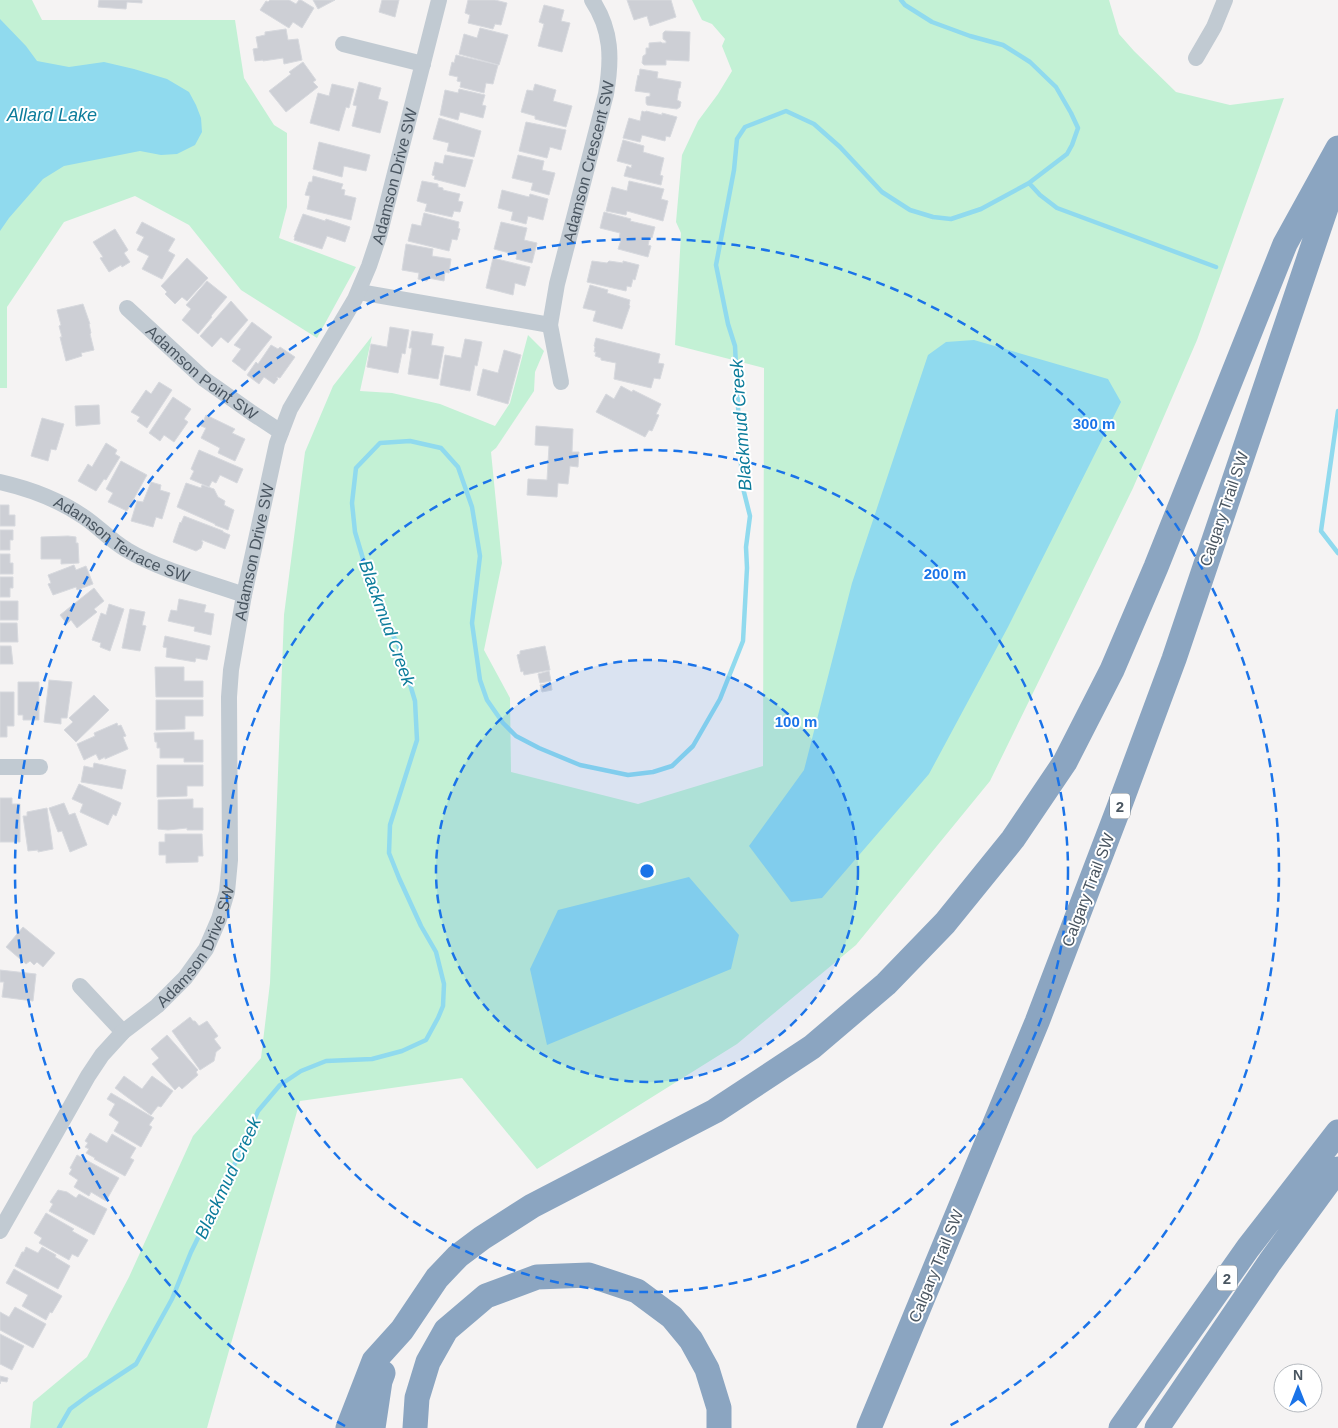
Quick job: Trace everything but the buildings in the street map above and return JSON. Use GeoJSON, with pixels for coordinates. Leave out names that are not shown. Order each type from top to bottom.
{"type":"FeatureCollection","features":[{"type":"Feature","properties":{"kind":"highway"},"geometry":{"type":"LineString","coordinates":[[348,1428],[374,1362],[402,1330],[437,1278],[458,1256],[532,1206],[716,1111],[812,1047],[886,984],[939,929],[1013,839],[1065,762],[1112,670],[1156,567],[1285,244],[1338,148]]}},
{"type":"Feature","properties":{"kind":"highway","name":"Calgary Trail SW"},"geometry":{"type":"LineString","coordinates":[[869,1428],[1037,1022],[1118,810],[1174,658],[1338,172]]}},
{"type":"Feature","properties":{"kind":"highway","name":"2"},"geometry":{"type":"LineString","coordinates":[[1121,1428],[1248,1248],[1338,1132]]}},
{"type":"Feature","properties":{"kind":"highway"},"geometry":{"type":"LineString","coordinates":[[1157,1428],[1270,1262],[1338,1169]]}},
{"type":"Feature","properties":{"kind":"highway"},"geometry":{"type":"LineString","coordinates":[[415,1428],[417,1398],[428,1362],[446,1330],[486,1296],[536,1277],[589,1275],[638,1291],[672,1317],[691,1340],[707,1369],[719,1408],[720,1428]]}},
{"type":"Feature","properties":{"kind":"highway"},"geometry":{"type":"LineString","coordinates":[[373,1428],[380,1381],[402,1330]]}},
{"type":"Feature","properties":{"kind":"street","name":"Adamson Drive SW"},"geometry":{"type":"LineString","coordinates":[[0,1231],[88,1076],[102,1055],[123,1032],[157,1006],[185,978],[206,949],[224,904],[230,860],[229,697],[231,670],[244,596],[278,443],[290,409],[338,329],[358,292],[369,266],[379,236],[439,0]]}},
{"type":"Feature","properties":{"kind":"street","name":"Adamson Crescent SW"},"geometry":{"type":"LineString","coordinates":[[561,382],[550,325],[557,284],[606,94],[609,75],[610,57],[608,40],[598,9],[592,0]]}},
{"type":"Feature","properties":{"kind":"street"},"geometry":{"type":"LineString","coordinates":[[1196,58],[1214,27],[1225,0]]}},
{"type":"Feature","properties":{"kind":"street"},"geometry":{"type":"LineString","coordinates":[[343,44],[423,64]]}},
{"type":"Feature","properties":{"kind":"street"},"geometry":{"type":"LineString","coordinates":[[358,292],[550,325]]}},
{"type":"Feature","properties":{"kind":"street","name":"Adamson Point SW"},"geometry":{"type":"LineString","coordinates":[[127,308],[204,379],[281,432]]}},
{"type":"Feature","properties":{"kind":"street","name":"Adamson Terrace SW"},"geometry":{"type":"LineString","coordinates":[[0,482],[62,502],[86,518],[125,549],[144,559],[244,596]]}},
{"type":"Feature","properties":{"kind":"street"},"geometry":{"type":"LineString","coordinates":[[0,768],[40,768]]}},
{"type":"Feature","properties":{"kind":"street"},"geometry":{"type":"LineString","coordinates":[[80,986],[123,1032]]}},
{"type":"Feature","properties":{"kind":"green space"},"geometry":{"type":"Polygon","coordinates":[[[0,0],[32,0],[42,20],[235,20],[244,78],[274,125],[287,133],[287,207],[279,238],[356,267],[317,338],[241,290],[189,225],[135,196],[64,222],[7,307],[7,388],[0,388],[0,0]]]}},
{"type":"Feature","properties":{"kind":"green space"},"geometry":{"type":"Polygon","coordinates":[[[692,0],[1109,0],[1119,34],[1176,92],[1230,105],[1284,98],[1197,340],[1133,488],[990,781],[856,945],[737,1044],[537,1169],[462,1078],[300,1101],[207,1428],[30,1428],[33,1402],[87,1357],[129,1277],[193,1136],[261,1058],[270,983],[284,615],[305,452],[333,386],[372,336],[360,391],[392,393],[440,404],[495,426],[510,403],[528,335],[544,351],[535,372],[534,391],[496,448],[491,452],[502,563],[484,650],[510,698],[511,772],[638,804],[763,766],[764,368],[675,345],[681,233],[676,222],[682,155],[698,121],[732,71],[722,46],[725,39],[712,24],[702,20],[692,0]]]}},
{"type":"Feature","properties":{"kind":"water","name":"Allard Lake"},"geometry":{"type":"Polygon","coordinates":[[[0,19],[26,46],[37,61],[69,67],[104,62],[167,79],[189,92],[201,118],[202,132],[195,145],[177,154],[161,155],[140,151],[64,166],[43,179],[0,231],[0,19]]]}},
{"type":"Feature","properties":{"kind":"water"},"geometry":{"type":"Polygon","coordinates":[[[974,340],[1108,379],[1121,402],[1008,627],[929,774],[822,898],[791,902],[749,846],[804,770],[852,583],[928,355],[946,342],[974,340]]]}},
{"type":"Feature","properties":{"kind":"water"},"geometry":{"type":"Polygon","coordinates":[[[689,877],[739,935],[731,969],[547,1045],[530,969],[558,910],[689,877]]]}},
{"type":"Feature","properties":{"kind":"waterway","name":"Blackmud Creek"},"geometry":{"type":"LineString","coordinates":[[59,1428],[70,1409],[136,1364],[172,1299],[191,1252],[244,1145],[258,1111],[280,1085],[301,1071],[326,1061],[372,1059],[402,1051],[426,1040],[443,1006],[444,984],[436,952],[421,926],[389,853],[390,825],[417,740],[415,701],[398,644],[379,612],[355,532],[352,503],[356,468],[380,443],[410,441],[441,448],[458,467],[472,507],[480,556],[472,623],[480,680],[487,700],[503,723],[516,736],[580,765],[628,775],[653,772],[672,766],[693,746],[720,699],[743,641],[747,568],[746,547],[750,516],[742,484],[735,346],[728,324],[716,265],[734,170],[737,139],[745,127],[786,111],[814,124],[840,147],[882,192],[910,210],[933,217],[951,219],[981,209],[1029,183],[1067,154],[1078,128],[1056,87],[1030,62],[1003,45],[970,36],[932,22],[905,5],[901,0]]}},
{"type":"Feature","properties":{"kind":"waterway"},"geometry":{"type":"LineString","coordinates":[[1029,183],[1040,195],[1057,208],[1216,267]]}},
{"type":"Feature","properties":{"kind":"waterway"},"geometry":{"type":"LineString","coordinates":[[1338,411],[1321,531],[1338,553]]}}]}
